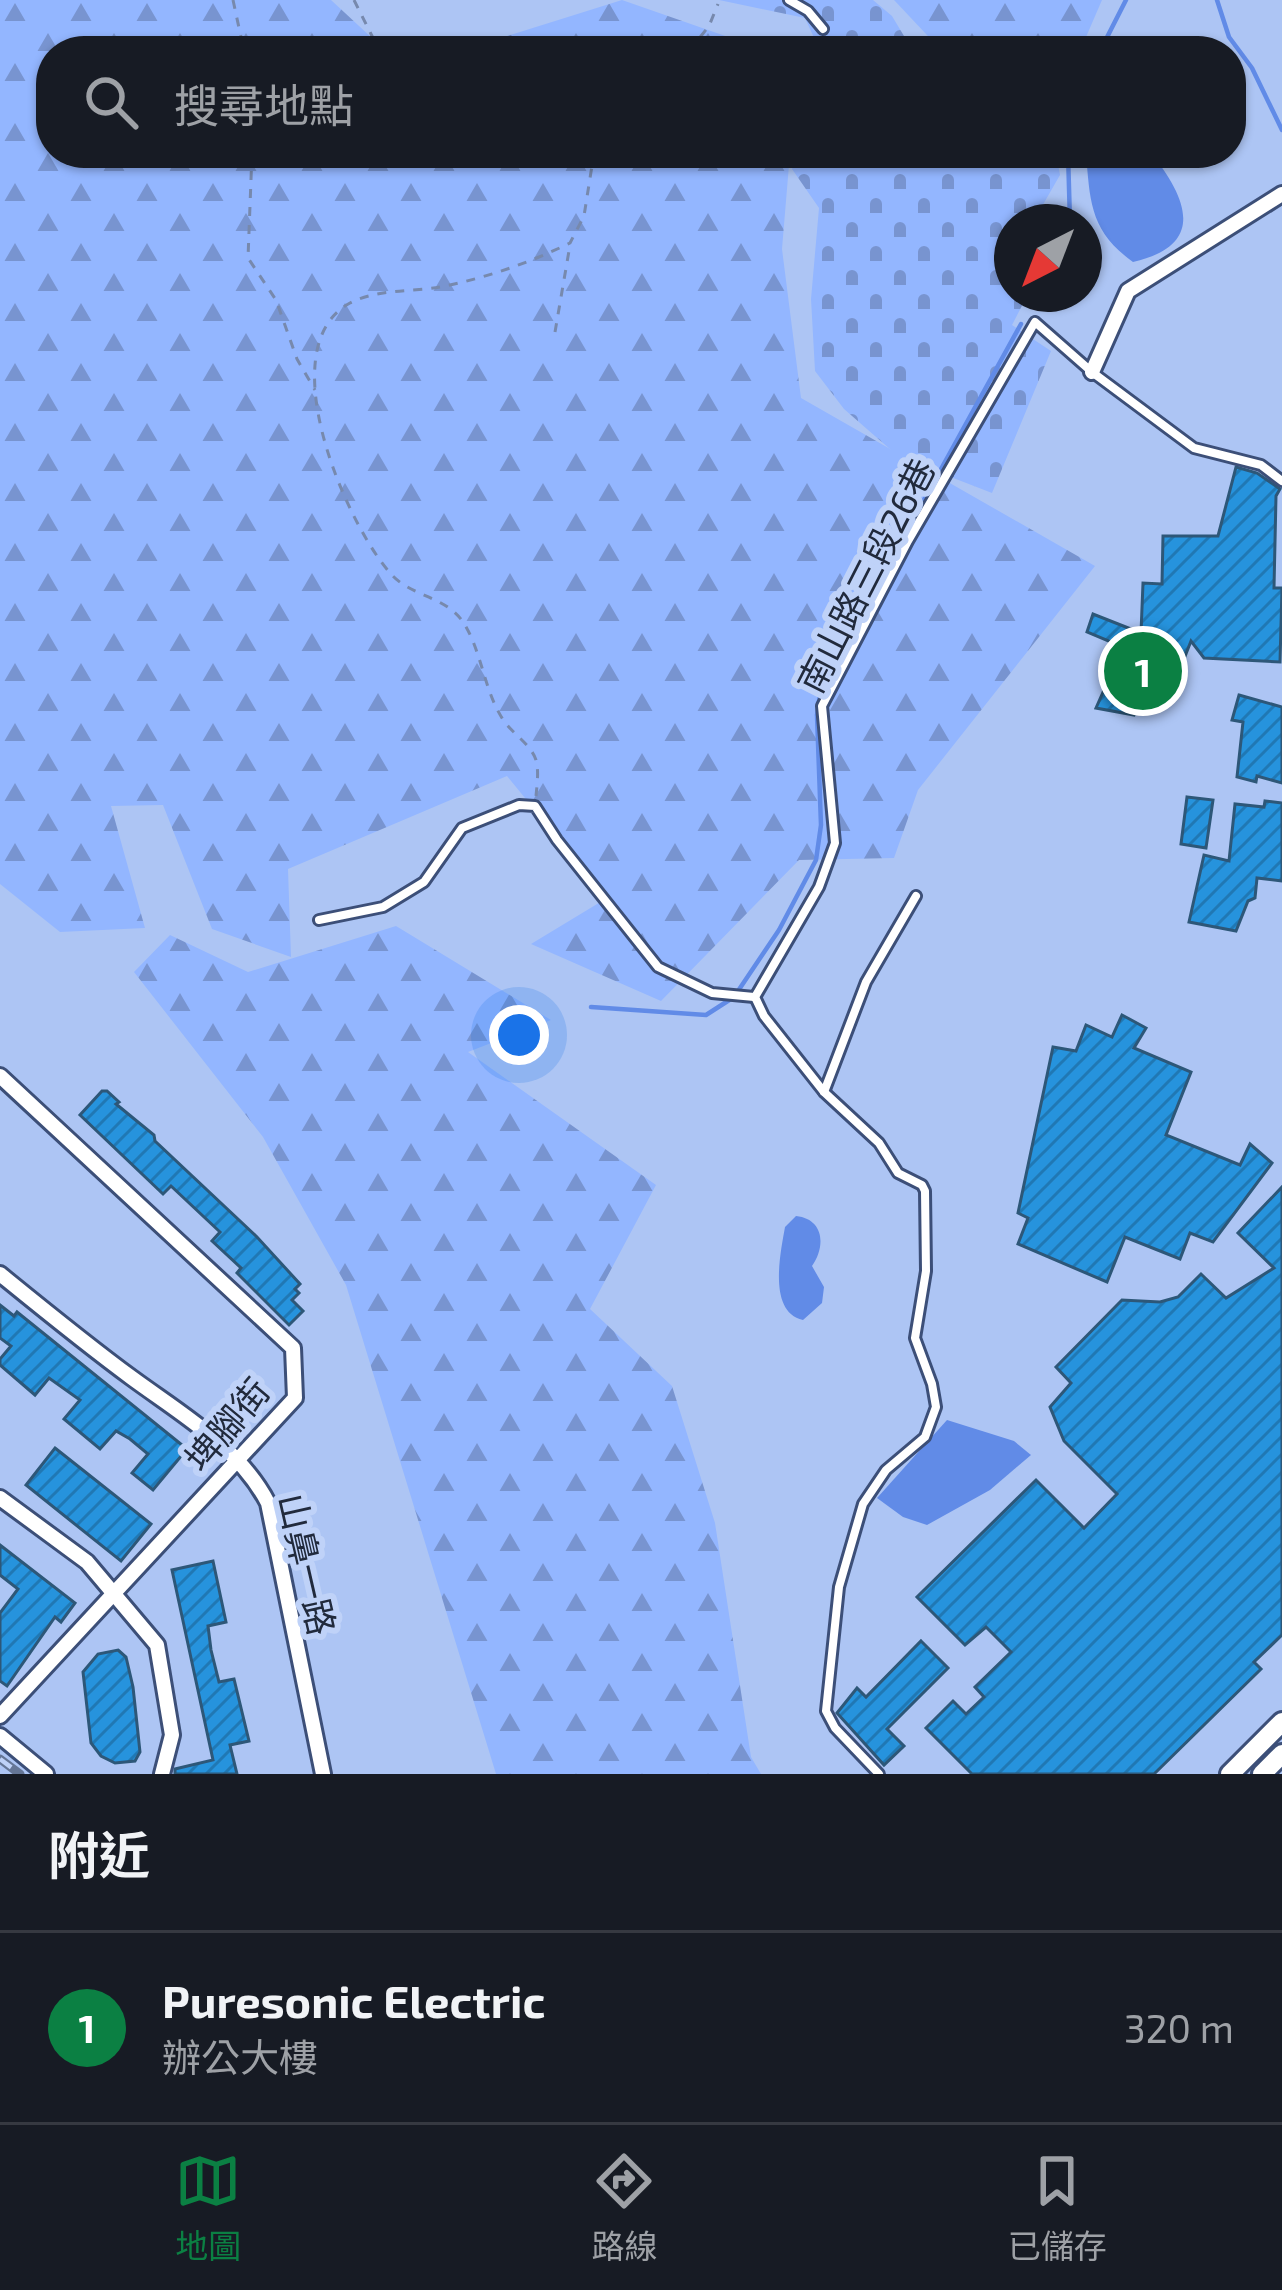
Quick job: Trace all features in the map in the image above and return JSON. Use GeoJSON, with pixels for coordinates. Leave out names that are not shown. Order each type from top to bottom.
{"type":"FeatureCollection","features":[{"type":"Feature","properties":{"kind":"street"},"geometry":{"type":"LineString","coordinates":[[1092,372],[1128,291],[1282,194]]}},
{"type":"Feature","properties":{"kind":"street","name":"埤腳街"},"geometry":{"type":"LineString","coordinates":[[0,1076],[293,1348],[295,1398],[0,1716]]}},
{"type":"Feature","properties":{"kind":"street","name":"山鼻一路"},"geometry":{"type":"LineString","coordinates":[[0,1274],[134,1380],[182,1411],[252,1476],[268,1503],[323,1774]]}},
{"type":"Feature","properties":{"kind":"street"},"geometry":{"type":"LineString","coordinates":[[0,1498],[87,1562],[158,1645],[172,1735],[162,1774]]}},
{"type":"Feature","properties":{"kind":"street"},"geometry":{"type":"LineString","coordinates":[[1230,1774],[1282,1722]]}},
{"type":"Feature","properties":{"kind":"street"},"geometry":{"type":"LineString","coordinates":[[0,1736],[46,1774]]}},
{"type":"Feature","properties":{"kind":"street"},"geometry":{"type":"LineString","coordinates":[[1262,1774],[1282,1754]]}},
{"type":"Feature","properties":{"kind":"lane"},"geometry":{"type":"LineString","coordinates":[[790,0],[808,11],[823,29]]}},
{"type":"Feature","properties":{"kind":"lane","name":"南山路三段26巷"},"geometry":{"type":"LineString","coordinates":[[755,997],[819,887],[835,843],[822,706],[919,522],[1035,322],[1092,372]]}},
{"type":"Feature","properties":{"kind":"lane"},"geometry":{"type":"LineString","coordinates":[[1092,372],[1194,448],[1261,465],[1282,481]]}},
{"type":"Feature","properties":{"kind":"lane"},"geometry":{"type":"LineString","coordinates":[[319,920],[382,908],[424,882],[462,828],[519,806],[535,806],[556,840],[658,967],[712,993],[755,997],[764,1016],[824,1092],[879,1143],[898,1173],[925,1191],[926,1271],[915,1338],[936,1407],[925,1436],[886,1470],[863,1504],[839,1587],[826,1711],[835,1728],[880,1774]]}},
{"type":"Feature","properties":{"kind":"lane"},"geometry":{"type":"LineString","coordinates":[[824,1092],[866,982],[916,896]]}},
{"type":"Feature","properties":{"kind":"path"},"geometry":{"type":"LineString","coordinates":[[233,0],[241,36]]}},
{"type":"Feature","properties":{"kind":"path"},"geometry":{"type":"LineString","coordinates":[[354,0],[372,36]]}},
{"type":"Feature","properties":{"kind":"path"},"geometry":{"type":"LineString","coordinates":[[701,36],[718,4]]}},
{"type":"Feature","properties":{"kind":"path"},"geometry":{"type":"LineString","coordinates":[[251,168],[248,258],[276,300],[297,359],[316,391]]}},
{"type":"Feature","properties":{"kind":"path"},"geometry":{"type":"LineString","coordinates":[[555,332],[570,243],[584,217],[592,168]]}},
{"type":"Feature","properties":{"kind":"path"},"geometry":{"type":"LineString","coordinates":[[535,806],[538,766],[533,752],[495,707],[465,625],[454,610],[395,580],[335,482],[312,364],[317,342],[350,302],[496,273],[570,243]]}},
{"type":"Feature","properties":{"kind":"green space"},"geometry":{"type":"Polygon","coordinates":[[[0,0],[331,0],[370,36],[36,36],[36,168],[789,168],[782,249],[801,398],[1095,566],[918,790],[894,858],[799,860],[661,1001],[531,944],[607,898],[507,776],[288,869],[291,957],[212,929],[163,805],[111,806],[145,928],[60,932],[0,884],[0,0]]]}},
{"type":"Feature","properties":{"kind":"green space"},"geometry":{"type":"Polygon","coordinates":[[[622,0],[725,36],[507,36],[622,0]]]}},
{"type":"Feature","properties":{"kind":"green space"},"geometry":{"type":"Polygon","coordinates":[[[719,0],[873,0],[892,16],[904,36],[813,36],[805,18],[719,0]]]}},
{"type":"Feature","properties":{"kind":"green space"},"geometry":{"type":"Polygon","coordinates":[[[894,0],[1102,0],[1086,36],[928,36],[894,0]]]}},
{"type":"Feature","properties":{"kind":"green space"},"geometry":{"type":"Polygon","coordinates":[[[792,168],[1059,168],[1060,175],[1043,204],[994,204],[994,312],[1019,312],[1012,325],[1051,351],[992,493],[899,457],[844,409],[815,371],[811,299],[819,208],[792,168]]]}},
{"type":"Feature","properties":{"kind":"green space"},"geometry":{"type":"Polygon","coordinates":[[[396,926],[551,1020],[468,1052],[656,1185],[590,1309],[672,1386],[715,1523],[751,1757],[761,1774],[496,1774],[346,1285],[263,1137],[134,972],[170,935],[248,972],[396,926]]]}},
{"type":"Feature","properties":{"kind":"shaded area"},"geometry":{"type":"Polygon","coordinates":[[[1087,168],[1162,168],[1181,203],[1181,232],[1156,254],[1133,262],[1102,230],[1102,204],[1093,204],[1087,168]]]}},
{"type":"Feature","properties":{"kind":"shaded area"},"geometry":{"type":"Polygon","coordinates":[[[796,1216],[812,1222],[820,1235],[812,1266],[824,1287],[822,1303],[803,1320],[785,1306],[779,1281],[785,1227],[796,1216]]]}},
{"type":"Feature","properties":{"kind":"shaded area"},"geometry":{"type":"Polygon","coordinates":[[[947,1420],[1014,1441],[1031,1455],[990,1490],[927,1525],[903,1517],[877,1498],[947,1420]]]}},
{"type":"Feature","properties":{"kind":"building"},"geometry":{"type":"Polygon","coordinates":[[[1236,467],[1257,473],[1280,489],[1274,588],[1282,588],[1280,662],[1204,658],[1191,641],[1182,664],[1159,655],[1134,715],[1096,708],[1123,647],[1087,632],[1093,614],[1141,633],[1143,583],[1162,584],[1163,536],[1218,536],[1236,467]]]}},
{"type":"Feature","properties":{"kind":"building"},"geometry":{"type":"Polygon","coordinates":[[[1239,695],[1282,707],[1282,783],[1257,776],[1256,782],[1237,777],[1243,722],[1232,720],[1239,695]]]}},
{"type":"Feature","properties":{"kind":"building"},"geometry":{"type":"Polygon","coordinates":[[[1187,797],[1213,800],[1206,848],[1181,844],[1187,797]]]}},
{"type":"Feature","properties":{"kind":"building"},"geometry":{"type":"Polygon","coordinates":[[[1265,801],[1282,803],[1282,881],[1257,878],[1255,898],[1248,901],[1236,931],[1189,922],[1204,855],[1229,861],[1235,804],[1264,807],[1265,801]]]}},
{"type":"Feature","properties":{"kind":"building"},"geometry":{"type":"Polygon","coordinates":[[[1122,1015],[1146,1028],[1134,1048],[1191,1072],[1166,1135],[1240,1165],[1250,1144],[1272,1163],[1213,1242],[1190,1233],[1180,1259],[1125,1237],[1107,1282],[1018,1244],[1028,1218],[1018,1213],[1053,1047],[1076,1051],[1086,1025],[1112,1037],[1122,1015]]]}},
{"type":"Feature","properties":{"kind":"building"},"geometry":{"type":"Polygon","coordinates":[[[102,1091],[154,1135],[300,1284],[292,1300],[303,1311],[289,1325],[212,1241],[220,1232],[171,1186],[163,1194],[80,1115],[102,1091]]]}},
{"type":"Feature","properties":{"kind":"building"},"geometry":{"type":"Polygon","coordinates":[[[1282,1187],[1282,1635],[1254,1662],[1261,1669],[1154,1774],[972,1774],[926,1728],[953,1701],[966,1714],[984,1697],[975,1687],[1011,1652],[986,1627],[965,1645],[917,1597],[1036,1480],[1084,1528],[1117,1494],[1064,1441],[1050,1407],[1071,1383],[1056,1367],[1122,1300],[1160,1302],[1178,1297],[1201,1274],[1226,1298],[1274,1268],[1238,1233],[1282,1187]]]}},
{"type":"Feature","properties":{"kind":"building"},"geometry":{"type":"Polygon","coordinates":[[[0,1305],[14,1316],[17,1312],[187,1449],[153,1490],[132,1473],[148,1454],[130,1439],[116,1431],[100,1449],[64,1419],[80,1400],[49,1378],[35,1395],[0,1365],[11,1346],[0,1338],[0,1305]]]}},
{"type":"Feature","properties":{"kind":"building"},"geometry":{"type":"Polygon","coordinates":[[[55,1448],[151,1524],[121,1561],[26,1485],[55,1448]]]}},
{"type":"Feature","properties":{"kind":"building"},"geometry":{"type":"Polygon","coordinates":[[[0,1545],[75,1603],[61,1622],[55,1617],[7,1686],[0,1681],[0,1613],[18,1589],[0,1575],[0,1545]]]}},
{"type":"Feature","properties":{"kind":"building"},"geometry":{"type":"Polygon","coordinates":[[[213,1561],[226,1622],[208,1626],[211,1650],[219,1682],[234,1679],[249,1741],[230,1745],[237,1774],[175,1774],[175,1769],[213,1760],[172,1570],[213,1561]]]}},
{"type":"Feature","properties":{"kind":"building"},"geometry":{"type":"Polygon","coordinates":[[[921,1641],[948,1668],[887,1729],[904,1746],[884,1765],[837,1713],[857,1688],[866,1697],[921,1641]]]}},
{"type":"Feature","properties":{"kind":"building"},"geometry":{"type":"Polygon","coordinates":[[[118,1650],[126,1657],[133,1687],[140,1752],[135,1761],[115,1763],[91,1743],[83,1672],[98,1654],[118,1650]]]}},
{"type":"Feature","properties":{"kind":"waterway"},"geometry":{"type":"LineString","coordinates":[[1108,36],[1126,0]]}},
{"type":"Feature","properties":{"kind":"waterway"},"geometry":{"type":"LineString","coordinates":[[1217,0],[1229,36]]}},
{"type":"Feature","properties":{"kind":"waterway"},"geometry":{"type":"LineString","coordinates":[[1246,60],[1282,130]]}},
{"type":"Feature","properties":{"kind":"waterway"},"geometry":{"type":"LineString","coordinates":[[1068,168],[1069,204]]}},
{"type":"Feature","properties":{"kind":"waterway"},"geometry":{"type":"LineString","coordinates":[[591,1007],[706,1015],[734,997],[779,930],[816,860],[821,825],[817,715],[821,687],[1021,324]]}},
{"type":"Feature","properties":{"kind":"railway"},"geometry":{"type":"LineString","coordinates":[[0,1759],[20,1774]]}},
{"type":"Feature","properties":{"kind":"place","name":"Puresonic Electric"},"geometry":{"type":"Point","coordinates":[1143,671]}}]}
